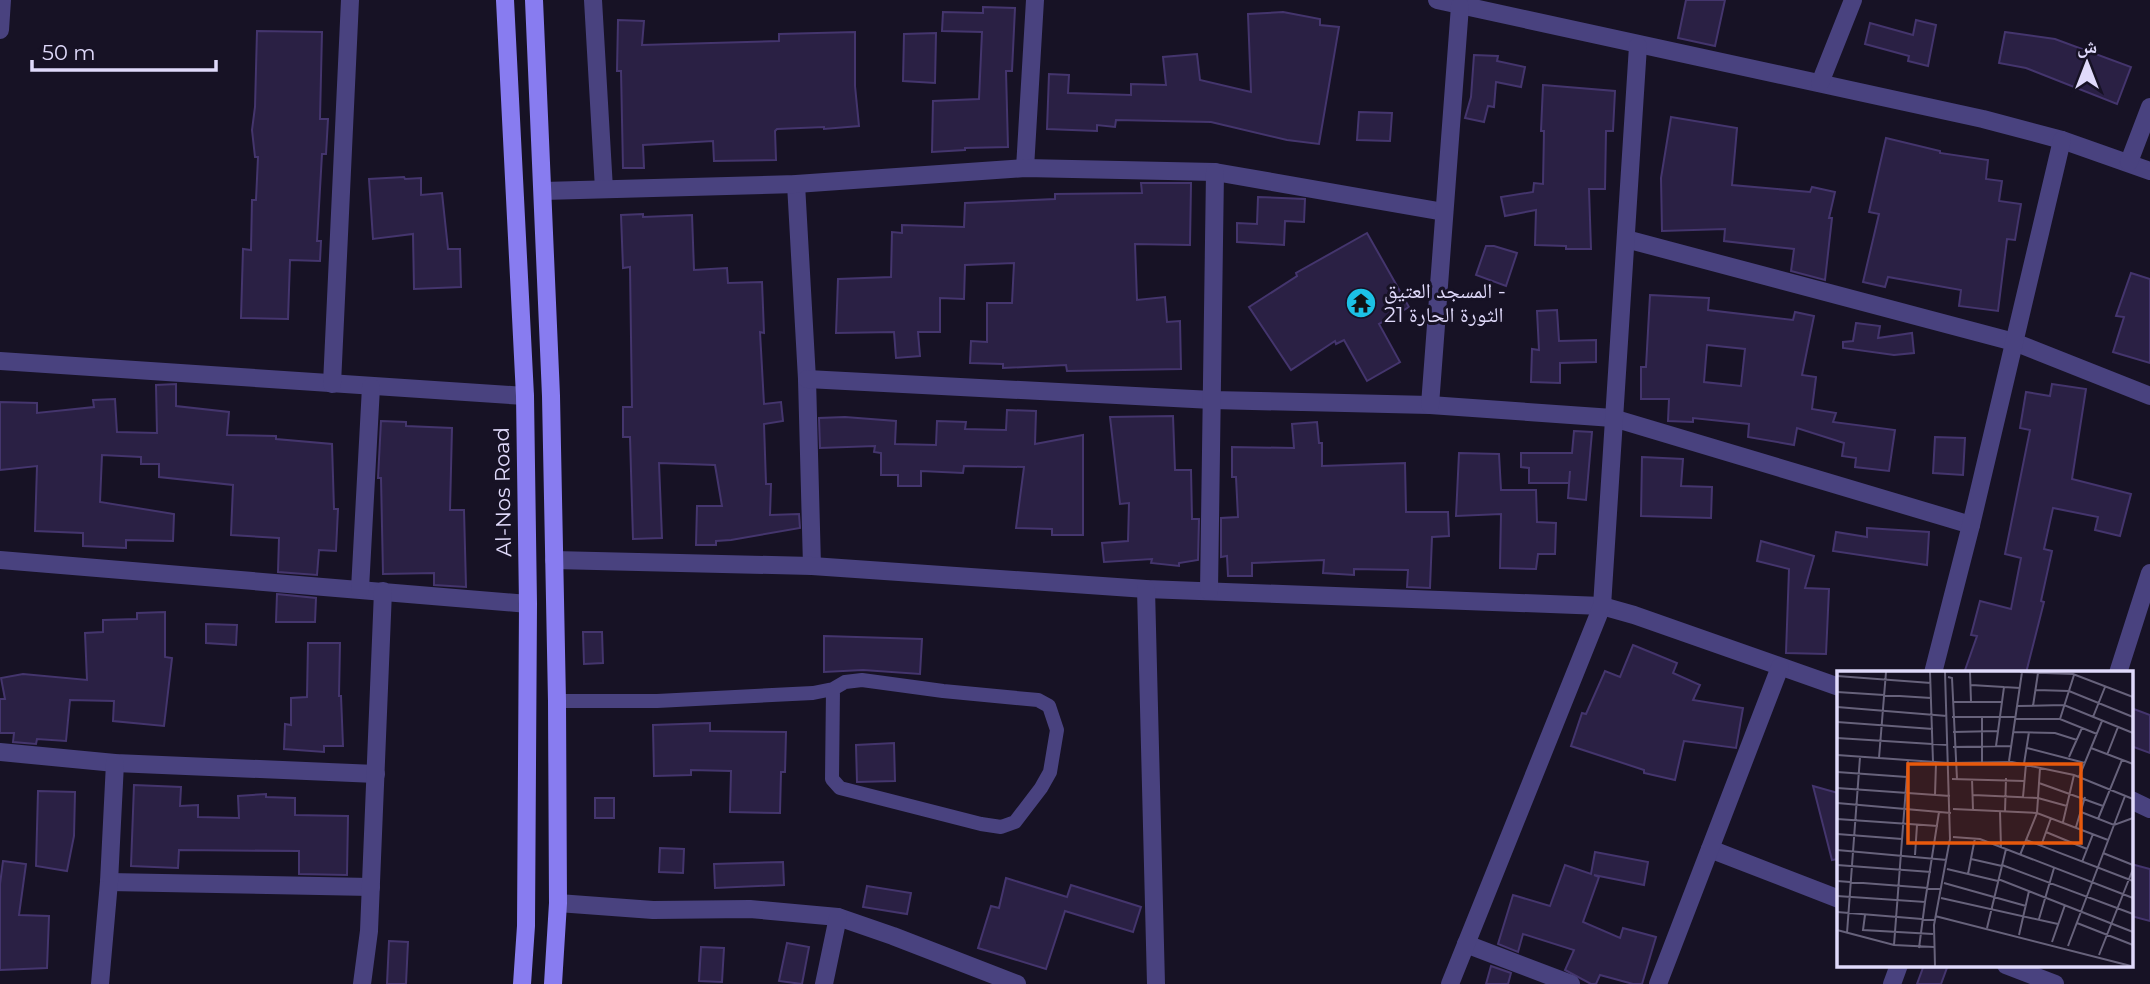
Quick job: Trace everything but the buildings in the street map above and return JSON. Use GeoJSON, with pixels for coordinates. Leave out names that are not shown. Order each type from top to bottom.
{"type":"FeatureCollection","features":[{"type":"Feature","properties":{"kind":"main road","name":"Al-Nos Road"},"geometry":{"type":"LineString","coordinates":[[505,0],[525,396],[528,604],[526,926],[522,984]]}},
{"type":"Feature","properties":{"kind":"main road"},"geometry":{"type":"LineString","coordinates":[[534,0],[544,191],[557,701],[558,903],[553,984]]}},
{"type":"Feature","properties":{"kind":"street"},"geometry":{"type":"LineString","coordinates":[[0,30],[2,0]]}},
{"type":"Feature","properties":{"kind":"street"},"geometry":{"type":"LineString","coordinates":[[332,384],[350,0]]}},
{"type":"Feature","properties":{"kind":"street"},"geometry":{"type":"LineString","coordinates":[[593,0],[604,189]]}},
{"type":"Feature","properties":{"kind":"street"},"geometry":{"type":"LineString","coordinates":[[1025,168],[1035,0]]}},
{"type":"Feature","properties":{"kind":"street"},"geometry":{"type":"LineString","coordinates":[[1437,0],[1638,46],[1820,83],[2062,140],[2150,171]]}},
{"type":"Feature","properties":{"kind":"street"},"geometry":{"type":"LineString","coordinates":[[1820,83],[1853,0]]}},
{"type":"Feature","properties":{"kind":"street"},"geometry":{"type":"LineString","coordinates":[[1430,405],[1460,6]]}},
{"type":"Feature","properties":{"kind":"street"},"geometry":{"type":"LineString","coordinates":[[1450,984],[1602,606],[1638,46]]}},
{"type":"Feature","properties":{"kind":"street"},"geometry":{"type":"LineString","coordinates":[[2129,162],[2150,107]]}},
{"type":"Feature","properties":{"kind":"street"},"geometry":{"type":"LineString","coordinates":[[1934,671],[2062,140]]}},
{"type":"Feature","properties":{"kind":"street"},"geometry":{"type":"LineString","coordinates":[[544,191],[796,184],[1025,168],[1215,172],[1444,212]]}},
{"type":"Feature","properties":{"kind":"street"},"geometry":{"type":"LineString","coordinates":[[1209,591],[1215,172]]}},
{"type":"Feature","properties":{"kind":"street"},"geometry":{"type":"LineString","coordinates":[[796,184],[807,379],[812,566]]}},
{"type":"Feature","properties":{"kind":"street"},"geometry":{"type":"LineString","coordinates":[[1626,239],[2014,342],[2150,396]]}},
{"type":"Feature","properties":{"kind":"street"},"geometry":{"type":"LineString","coordinates":[[0,360],[525,396]]}},
{"type":"Feature","properties":{"kind":"street"},"geometry":{"type":"LineString","coordinates":[[807,379],[1212,400],[1430,405],[1614,418],[1971,525]]}},
{"type":"Feature","properties":{"kind":"street"},"geometry":{"type":"LineString","coordinates":[[359,589],[370,387]]}},
{"type":"Feature","properties":{"kind":"street"},"geometry":{"type":"LineString","coordinates":[[0,560],[528,604]]}},
{"type":"Feature","properties":{"kind":"street"},"geometry":{"type":"LineString","coordinates":[[554,560],[812,566],[1146,589],[1602,606],[1837,686]]}},
{"type":"Feature","properties":{"kind":"street"},"geometry":{"type":"LineString","coordinates":[[2119,671],[2147,592],[2150,573]]}},
{"type":"Feature","properties":{"kind":"street"},"geometry":{"type":"LineString","coordinates":[[1146,589],[1156,984]]}},
{"type":"Feature","properties":{"kind":"street"},"geometry":{"type":"LineString","coordinates":[[362,984],[369,931],[383,591]]}},
{"type":"Feature","properties":{"kind":"street"},"geometry":{"type":"LineString","coordinates":[[1658,984],[1780,667]]}},
{"type":"Feature","properties":{"kind":"street"},"geometry":{"type":"LineString","coordinates":[[0,752],[115,763],[376,774]]}},
{"type":"Feature","properties":{"kind":"street"},"geometry":{"type":"LineString","coordinates":[[100,984],[115,763]]}},
{"type":"Feature","properties":{"kind":"street"},"geometry":{"type":"LineString","coordinates":[[2132,800],[2150,809]]}},
{"type":"Feature","properties":{"kind":"street"},"geometry":{"type":"LineString","coordinates":[[1710,849],[1837,898]]}},
{"type":"Feature","properties":{"kind":"street"},"geometry":{"type":"LineString","coordinates":[[109,882],[370,887]]}},
{"type":"Feature","properties":{"kind":"street"},"geometry":{"type":"LineString","coordinates":[[558,903],[653,910],[750,909],[838,917],[1017,984]]}},
{"type":"Feature","properties":{"kind":"street"},"geometry":{"type":"LineString","coordinates":[[824,984],[838,917]]}},
{"type":"Feature","properties":{"kind":"street"},"geometry":{"type":"LineString","coordinates":[[1466,944],[1570,984]]}},
{"type":"Feature","properties":{"kind":"street"},"geometry":{"type":"LineString","coordinates":[[1892,984],[1898,967]]}},
{"type":"Feature","properties":{"kind":"street"},"geometry":{"type":"LineString","coordinates":[[2011,967],[2055,984]]}},
{"type":"Feature","properties":{"kind":"lane"},"geometry":{"type":"LineString","coordinates":[[557,701],[657,701],[813,693],[833,689],[845,682],[862,680],[1038,700],[1049,706],[1057,730],[1051,772],[1015,822],[1001,827],[840,788],[832,779],[833,689]]}},
{"type":"Feature","properties":{"kind":"place","name":"المسجد العتيق - الثورة الحارة 21"},"geometry":{"type":"Point","coordinates":[1361,303]}}]}
